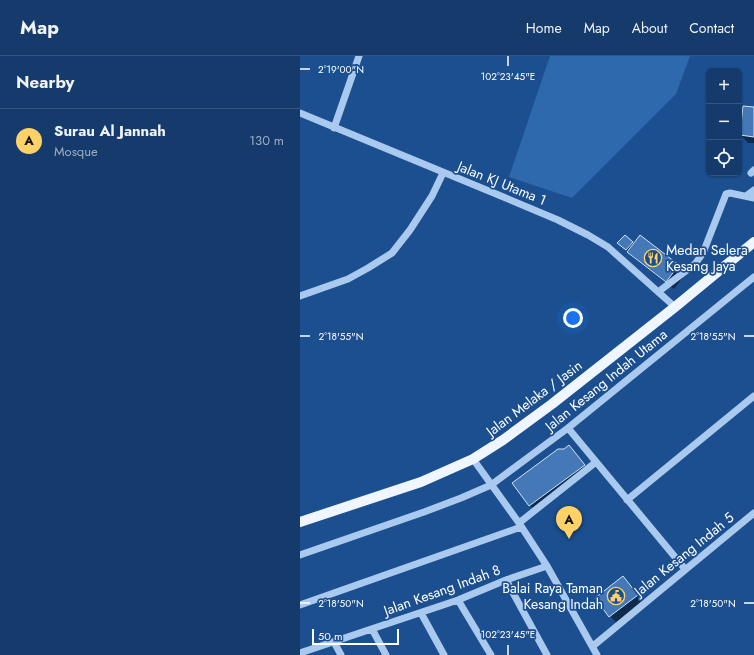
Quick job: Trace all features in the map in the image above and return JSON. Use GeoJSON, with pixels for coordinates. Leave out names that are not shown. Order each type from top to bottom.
{"type":"FeatureCollection","features":[{"type":"Feature","properties":{"kind":"main road","name":"Jalan Melaka / Jasin"},"geometry":{"type":"LineString","coordinates":[[300,522],[421,482],[473,459],[503,440],[552,404],[675,307],[754,242]]}},
{"type":"Feature","properties":{"kind":"street"},"geometry":{"type":"LineString","coordinates":[[334,128],[359,56]]}},
{"type":"Feature","properties":{"kind":"street","name":"Jalan KJ Utama 1"},"geometry":{"type":"LineString","coordinates":[[300,113],[558,220],[588,234],[608,247],[675,307]]}},
{"type":"Feature","properties":{"kind":"street"},"geometry":{"type":"LineString","coordinates":[[300,296],[348,279],[392,253],[410,230],[432,196],[443,173]]}},
{"type":"Feature","properties":{"kind":"street"},"geometry":{"type":"LineString","coordinates":[[746,196],[754,190]]}},
{"type":"Feature","properties":{"kind":"street"},"geometry":{"type":"LineString","coordinates":[[658,292],[695,264],[703,253],[726,194],[730,193],[754,198]]}},
{"type":"Feature","properties":{"kind":"street","name":"Jalan Kesang Indah Utama"},"geometry":{"type":"LineString","coordinates":[[300,555],[424,512],[491,485],[568,428],[754,277]]}},
{"type":"Feature","properties":{"kind":"street"},"geometry":{"type":"LineString","coordinates":[[627,500],[754,396]]}},
{"type":"Feature","properties":{"kind":"street"},"geometry":{"type":"LineString","coordinates":[[568,428],[685,569]]}},
{"type":"Feature","properties":{"kind":"street"},"geometry":{"type":"LineString","coordinates":[[473,459],[547,566],[597,655]]}},
{"type":"Feature","properties":{"kind":"street"},"geometry":{"type":"LineString","coordinates":[[300,605],[520,525],[596,462]]}},
{"type":"Feature","properties":{"kind":"street","name":"Jalan Kesang Indah 5"},"geometry":{"type":"LineString","coordinates":[[592,646],[754,513]]}},
{"type":"Feature","properties":{"kind":"street","name":"Jalan Kesang Indah 8"},"geometry":{"type":"LineString","coordinates":[[300,653],[458,600],[506,580],[547,566]]}},
{"type":"Feature","properties":{"kind":"street"},"geometry":{"type":"LineString","coordinates":[[506,580],[547,655]]}},
{"type":"Feature","properties":{"kind":"street"},"geometry":{"type":"LineString","coordinates":[[458,600],[491,655]]}},
{"type":"Feature","properties":{"kind":"street"},"geometry":{"type":"LineString","coordinates":[[421,613],[444,655]]}},
{"type":"Feature","properties":{"kind":"street"},"geometry":{"type":"LineString","coordinates":[[372,629],[386,655]]}},
{"type":"Feature","properties":{"kind":"street"},"geometry":{"type":"LineString","coordinates":[[334,642],[341,655]]}},
{"type":"Feature","properties":{"kind":"shaded area"},"geometry":{"type":"Polygon","coordinates":[[[550,56],[690,56],[676,94],[572,198],[509,177],[550,56]]]}},
{"type":"Feature","properties":{"kind":"building"},"geometry":{"type":"Polygon","coordinates":[[[743,106],[754,107],[754,137],[742,135],[743,106]]]}},
{"type":"Feature","properties":{"kind":"building"},"geometry":{"type":"Polygon","coordinates":[[[625,235],[633,242],[626,250],[617,243],[625,235]]]}},
{"type":"Feature","properties":{"kind":"building","name":"Medan Selera Kesang Jaya"},"geometry":{"type":"Polygon","coordinates":[[[640,235],[679,265],[666,282],[627,252],[640,235]]]}},
{"type":"Feature","properties":{"kind":"building"},"geometry":{"type":"Polygon","coordinates":[[[569,445],[585,465],[529,506],[512,483],[558,449],[564,449],[569,445]]]}},
{"type":"Feature","properties":{"kind":"building","name":"Balai Raya Taman Kesang Indah"},"geometry":{"type":"Polygon","coordinates":[[[623,576],[638,595],[609,617],[595,598],[623,576]]]}},
{"type":"Feature","properties":{"kind":"place","name":"Medan Selera Kesang Jaya"},"geometry":{"type":"Point","coordinates":[653,258]}},
{"type":"Feature","properties":{"kind":"place","name":"Surau Al Jannah"},"geometry":{"type":"Point","coordinates":[569,539]}},
{"type":"Feature","properties":{"kind":"place","name":"Balai Raya Taman Kesang Indah"},"geometry":{"type":"Point","coordinates":[616,596]}}]}
